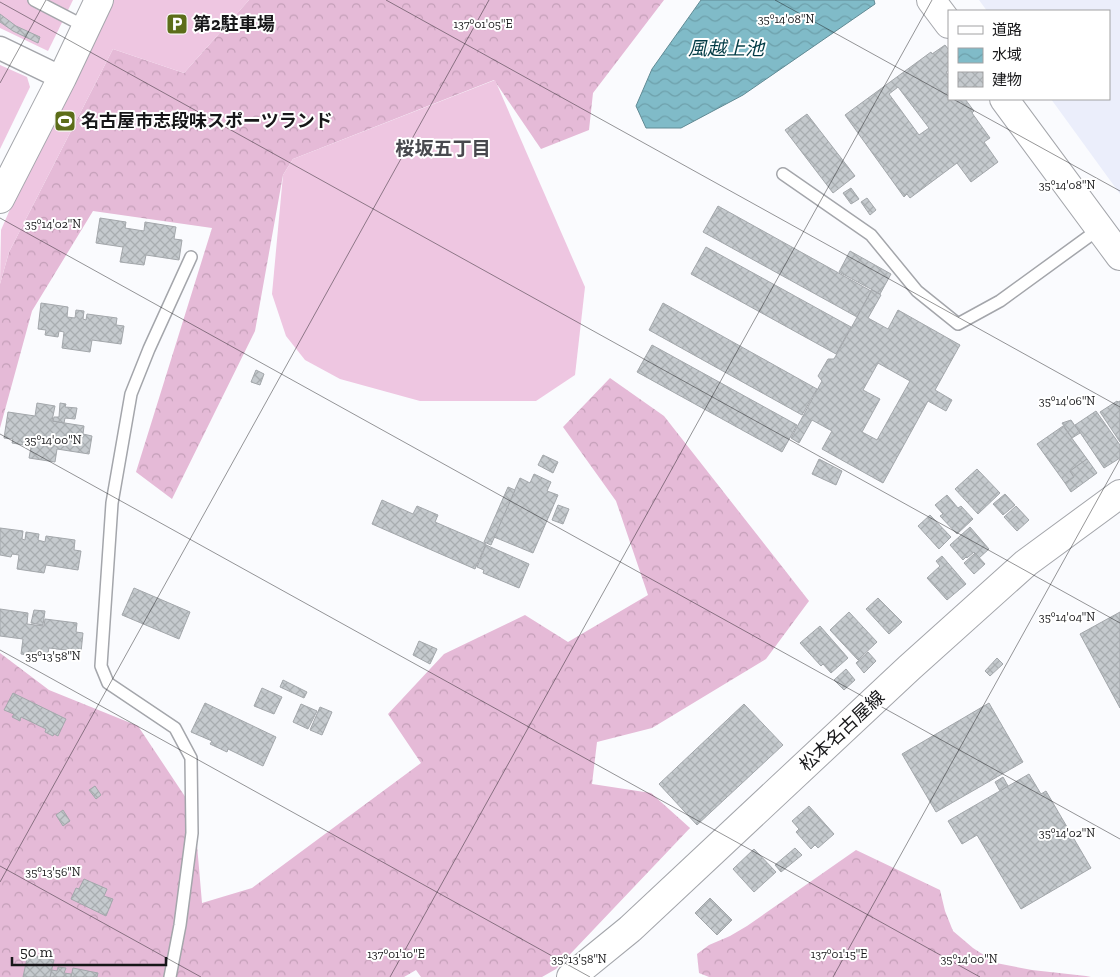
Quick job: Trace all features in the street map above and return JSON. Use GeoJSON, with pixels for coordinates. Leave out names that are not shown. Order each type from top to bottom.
{"type":"FeatureCollection","features":[{"type":"Feature","properties":{"kind":"main road"},"geometry":{"type":"LineString","coordinates":[[0,199],[62,78],[99,0]]}},
{"type":"Feature","properties":{"kind":"main road"},"geometry":{"type":"LineString","coordinates":[[931,0],[948,23]]}},
{"type":"Feature","properties":{"kind":"main road"},"geometry":{"type":"LineString","coordinates":[[1005,100],[1120,256]]}},
{"type":"Feature","properties":{"kind":"main road","name":"松本名古屋線"},"geometry":{"type":"LineString","coordinates":[[571,977],[630,929],[908,668],[1026,563],[1120,494]]}},
{"type":"Feature","properties":{"kind":"street"},"geometry":{"type":"LineString","coordinates":[[0,48],[62,78]]}},
{"type":"Feature","properties":{"kind":"lane"},"geometry":{"type":"LineString","coordinates":[[34,0],[86,27]]}},
{"type":"Feature","properties":{"kind":"lane"},"geometry":{"type":"LineString","coordinates":[[783,174],[872,235],[917,291],[958,324],[1000,301],[1099,229]]}},
{"type":"Feature","properties":{"kind":"lane"},"geometry":{"type":"LineString","coordinates":[[170,977],[180,925],[192,833],[191,758],[175,728],[108,683],[101,666],[112,503],[131,394],[149,349],[191,257]]}},
{"type":"Feature","properties":{"kind":"shaded area"},"geometry":{"type":"Polygon","coordinates":[[[0,0],[73,0],[48,51],[0,28],[0,0]]]}},
{"type":"Feature","properties":{"kind":"shaded area","name":"名古屋市志段味スポーツランド"},"geometry":{"type":"Polygon","coordinates":[[[114,0],[249,0],[184,73],[113,49],[9,252],[0,284],[1,230],[28,168],[92,47],[114,0]]]}},
{"type":"Feature","properties":{"kind":"shaded area"},"geometry":{"type":"Polygon","coordinates":[[[979,0],[1120,0],[1120,194],[1052,100],[1110,100],[1110,10],[986,10],[979,0]]]}},
{"type":"Feature","properties":{"kind":"shaded area"},"geometry":{"type":"Polygon","coordinates":[[[0,65],[27,77],[30,87],[0,149],[0,65]]]}},
{"type":"Feature","properties":{"kind":"shaded area"},"geometry":{"type":"Polygon","coordinates":[[[495,80],[585,287],[575,375],[536,401],[420,401],[340,379],[305,360],[286,336],[272,294],[283,175],[293,159],[495,80]]]}},
{"type":"Feature","properties":{"kind":"green space"},"geometry":{"type":"Polygon","coordinates":[[[249,0],[664,0],[593,93],[589,130],[541,149],[494,80],[293,159],[283,175],[255,331],[172,499],[136,472],[212,228],[93,211],[32,311],[0,428],[0,284],[9,252],[113,49],[184,73],[249,0]]]}},
{"type":"Feature","properties":{"kind":"green space"},"geometry":{"type":"Polygon","coordinates":[[[610,378],[664,416],[809,601],[766,659],[652,728],[597,742],[592,784],[651,793],[690,828],[556,969],[542,977],[421,977],[416,970],[404,977],[0,977],[0,653],[49,690],[138,726],[194,810],[202,903],[252,888],[421,763],[388,714],[444,654],[525,615],[568,642],[648,595],[616,501],[563,427],[610,378]]]}},
{"type":"Feature","properties":{"kind":"green space"},"geometry":{"type":"Polygon","coordinates":[[[856,850],[940,890],[945,911],[953,931],[973,948],[996,963],[1032,970],[1091,977],[709,977],[699,973],[697,954],[709,945],[747,926],[856,850]]]}},
{"type":"Feature","properties":{"kind":"water","name":"風越上池"},"geometry":{"type":"Polygon","coordinates":[[[701,0],[874,0],[875,4],[743,95],[681,128],[646,128],[636,106],[652,69],[701,0]]]}},
{"type":"Feature","properties":{"kind":"building"},"geometry":{"type":"Polygon","coordinates":[[[0,14],[16,26],[40,37],[38,43],[13,31],[0,22],[0,14]]]}},
{"type":"Feature","properties":{"kind":"building"},"geometry":{"type":"Polygon","coordinates":[[[945,45],[948,49],[948,71],[946,72],[948,75],[948,100],[966,100],[974,111],[972,113],[990,138],[984,142],[998,162],[971,182],[957,163],[910,198],[907,194],[904,197],[845,115],[931,52],[932,54],[945,45]],[[898,87],[889,94],[919,135],[929,128],[898,87]]]}},
{"type":"Feature","properties":{"kind":"building"},"geometry":{"type":"Polygon","coordinates":[[[807,114],[855,176],[833,193],[785,130],[807,114]]]}},
{"type":"Feature","properties":{"kind":"building"},"geometry":{"type":"Polygon","coordinates":[[[851,188],[859,199],[851,204],[843,193],[851,188]]]}},
{"type":"Feature","properties":{"kind":"building"},"geometry":{"type":"Polygon","coordinates":[[[867,198],[876,210],[870,215],[861,202],[867,198]]]}},
{"type":"Feature","properties":{"kind":"building"},"geometry":{"type":"Polygon","coordinates":[[[718,206],[871,291],[857,317],[703,232],[718,206]]]}},
{"type":"Feature","properties":{"kind":"building"},"geometry":{"type":"Polygon","coordinates":[[[100,218],[126,222],[125,228],[144,231],[145,222],[176,227],[174,239],[182,240],[179,260],[146,255],[144,265],[120,262],[123,247],[96,243],[100,218]]]}},
{"type":"Feature","properties":{"kind":"building"},"geometry":{"type":"Polygon","coordinates":[[[706,247],[851,327],[836,354],[691,274],[706,247]]]}},
{"type":"Feature","properties":{"kind":"building"},"geometry":{"type":"Polygon","coordinates":[[[850,251],[891,274],[880,294],[839,272],[850,251]]]}},
{"type":"Feature","properties":{"kind":"building"},"geometry":{"type":"Polygon","coordinates":[[[872,290],[881,295],[868,318],[888,329],[898,310],[960,345],[935,390],[952,400],[946,411],[928,401],[883,483],[822,449],[832,431],[812,420],[799,443],[791,438],[822,381],[818,376],[828,359],[834,359],[872,290]],[[878,363],[863,390],[880,399],[862,432],[877,440],[910,381],[878,363]]]}},
{"type":"Feature","properties":{"kind":"building"},"geometry":{"type":"Polygon","coordinates":[[[41,303],[68,307],[67,317],[75,318],[76,310],[84,311],[83,319],[86,320],[87,314],[117,318],[116,325],[124,326],[121,344],[92,340],[90,352],[62,348],[64,332],[59,331],[58,337],[45,335],[46,330],[38,329],[41,303]]]}},
{"type":"Feature","properties":{"kind":"building"},"geometry":{"type":"Polygon","coordinates":[[[663,303],[817,389],[802,415],[649,330],[663,303]]]}},
{"type":"Feature","properties":{"kind":"building"},"geometry":{"type":"Polygon","coordinates":[[[652,345],[797,425],[782,452],[637,372],[652,345]]]}},
{"type":"Feature","properties":{"kind":"building"},"geometry":{"type":"Polygon","coordinates":[[[256,370],[264,374],[260,385],[251,382],[256,370]]]}},
{"type":"Feature","properties":{"kind":"building"},"geometry":{"type":"Polygon","coordinates":[[[1120,401],[1120,442],[1100,412],[1120,401]]]}},
{"type":"Feature","properties":{"kind":"building"},"geometry":{"type":"Polygon","coordinates":[[[37,403],[55,406],[52,421],[84,426],[83,434],[92,436],[89,454],[57,449],[55,462],[29,458],[32,442],[25,441],[24,445],[12,443],[13,439],[4,438],[8,412],[35,416],[37,403]]]}},
{"type":"Feature","properties":{"kind":"building"},"geometry":{"type":"Polygon","coordinates":[[[60,403],[66,404],[65,407],[77,408],[75,419],[65,418],[64,423],[53,421],[54,417],[59,417],[60,403]]]}},
{"type":"Feature","properties":{"kind":"building"},"geometry":{"type":"Polygon","coordinates":[[[1096,411],[1120,445],[1120,458],[1104,468],[1075,425],[1096,411]]]}},
{"type":"Feature","properties":{"kind":"building"},"geometry":{"type":"Polygon","coordinates":[[[1071,420],[1080,433],[1072,438],[1062,423],[1071,420]]]}},
{"type":"Feature","properties":{"kind":"building"},"geometry":{"type":"Polygon","coordinates":[[[1063,426],[1087,459],[1070,471],[1074,477],[1065,483],[1037,444],[1063,426]]]}},
{"type":"Feature","properties":{"kind":"building"},"geometry":{"type":"Polygon","coordinates":[[[543,455],[558,462],[553,473],[538,465],[543,455]]]}},
{"type":"Feature","properties":{"kind":"building"},"geometry":{"type":"Polygon","coordinates":[[[819,459],[842,471],[836,485],[812,474],[819,459]]]}},
{"type":"Feature","properties":{"kind":"building"},"geometry":{"type":"Polygon","coordinates":[[[1087,459],[1097,473],[1071,492],[1065,483],[1074,477],[1070,471],[1087,459]]]}},
{"type":"Feature","properties":{"kind":"building"},"geometry":{"type":"Polygon","coordinates":[[[977,469],[1000,493],[978,514],[955,489],[977,469]]]}},
{"type":"Feature","properties":{"kind":"building"},"geometry":{"type":"Polygon","coordinates":[[[534,474],[551,482],[547,491],[558,495],[533,553],[494,537],[520,478],[530,483],[534,474]]]}},
{"type":"Feature","properties":{"kind":"building"},"geometry":{"type":"Polygon","coordinates":[[[508,487],[515,490],[491,545],[484,542],[508,487]]]}},
{"type":"Feature","properties":{"kind":"building"},"geometry":{"type":"Polygon","coordinates":[[[1005,494],[1015,505],[1003,515],[993,504],[1005,494]]]}},
{"type":"Feature","properties":{"kind":"building"},"geometry":{"type":"Polygon","coordinates":[[[947,495],[958,508],[961,506],[973,519],[957,534],[940,516],[943,514],[935,505],[947,495]]]}},
{"type":"Feature","properties":{"kind":"building"},"geometry":{"type":"Polygon","coordinates":[[[382,500],[413,514],[417,506],[438,515],[435,522],[486,544],[475,569],[372,524],[382,500]]]}},
{"type":"Feature","properties":{"kind":"building"},"geometry":{"type":"Polygon","coordinates":[[[558,505],[569,509],[563,524],[552,520],[558,505]]]}},
{"type":"Feature","properties":{"kind":"building"},"geometry":{"type":"Polygon","coordinates":[[[1016,506],[1029,520],[1017,531],[1004,517],[1016,506]]]}},
{"type":"Feature","properties":{"kind":"building"},"geometry":{"type":"Polygon","coordinates":[[[930,515],[951,537],[939,549],[918,526],[930,515]]]}},
{"type":"Feature","properties":{"kind":"building"},"geometry":{"type":"Polygon","coordinates":[[[970,527],[989,549],[979,558],[974,552],[963,560],[950,545],[970,527]]]}},
{"type":"Feature","properties":{"kind":"building"},"geometry":{"type":"Polygon","coordinates":[[[0,528],[23,531],[22,539],[25,540],[26,532],[39,534],[38,540],[45,542],[46,536],[75,540],[74,550],[81,551],[78,570],[46,565],[44,573],[17,569],[19,555],[12,554],[11,557],[0,555],[0,528]]]}},
{"type":"Feature","properties":{"kind":"building"},"geometry":{"type":"Polygon","coordinates":[[[486,545],[529,564],[519,588],[483,573],[484,570],[477,567],[486,545]]]}},
{"type":"Feature","properties":{"kind":"building"},"geometry":{"type":"Polygon","coordinates":[[[975,553],[985,564],[974,574],[964,563],[975,553]]]}},
{"type":"Feature","properties":{"kind":"building"},"geometry":{"type":"Polygon","coordinates":[[[942,556],[966,584],[947,600],[927,578],[940,566],[936,561],[942,556]]]}},
{"type":"Feature","properties":{"kind":"building"},"geometry":{"type":"Polygon","coordinates":[[[134,588],[190,612],[179,639],[122,615],[134,588]]]}},
{"type":"Feature","properties":{"kind":"building"},"geometry":{"type":"Polygon","coordinates":[[[878,598],[902,622],[889,634],[866,609],[878,598]]]}},
{"type":"Feature","properties":{"kind":"building"},"geometry":{"type":"Polygon","coordinates":[[[0,609],[28,613],[27,624],[44,626],[45,619],[77,623],[76,632],[83,633],[81,652],[49,648],[47,658],[21,654],[23,639],[0,636],[0,609]]]}},
{"type":"Feature","properties":{"kind":"building"},"geometry":{"type":"Polygon","coordinates":[[[34,610],[45,611],[43,625],[31,623],[34,610]]]}},
{"type":"Feature","properties":{"kind":"building"},"geometry":{"type":"Polygon","coordinates":[[[849,612],[877,642],[858,660],[830,630],[849,612]]]}},
{"type":"Feature","properties":{"kind":"building"},"geometry":{"type":"Polygon","coordinates":[[[1120,612],[1120,708],[1080,634],[1120,612]]]}},
{"type":"Feature","properties":{"kind":"building"},"geometry":{"type":"Polygon","coordinates":[[[820,626],[848,658],[831,673],[823,664],[821,666],[800,643],[820,626]]]}},
{"type":"Feature","properties":{"kind":"building"},"geometry":{"type":"Polygon","coordinates":[[[419,641],[437,649],[430,664],[413,655],[419,641]]]}},
{"type":"Feature","properties":{"kind":"building"},"geometry":{"type":"Polygon","coordinates":[[[868,652],[876,661],[864,673],[856,663],[868,652]]]}},
{"type":"Feature","properties":{"kind":"building"},"geometry":{"type":"Polygon","coordinates":[[[997,658],[1003,664],[990,676],[985,671],[997,658]]]}},
{"type":"Feature","properties":{"kind":"building"},"geometry":{"type":"Polygon","coordinates":[[[846,669],[855,680],[844,690],[834,680],[846,669]]]}},
{"type":"Feature","properties":{"kind":"building"},"geometry":{"type":"Polygon","coordinates":[[[283,680],[307,692],[304,698],[280,687],[283,680]]]}},
{"type":"Feature","properties":{"kind":"building"},"geometry":{"type":"Polygon","coordinates":[[[262,688],[282,697],[274,714],[254,706],[262,688]]]}},
{"type":"Feature","properties":{"kind":"building"},"geometry":{"type":"Polygon","coordinates":[[[13,693],[66,719],[58,736],[45,732],[46,729],[21,717],[20,721],[12,717],[14,714],[4,710],[13,693]]]}},
{"type":"Feature","properties":{"kind":"building"},"geometry":{"type":"Polygon","coordinates":[[[205,703],[276,737],[263,766],[228,749],[227,752],[210,744],[212,741],[191,732],[205,703]]]}},
{"type":"Feature","properties":{"kind":"building"},"geometry":{"type":"Polygon","coordinates":[[[989,703],[1023,762],[936,812],[902,754],[989,703]]]}},
{"type":"Feature","properties":{"kind":"building"},"geometry":{"type":"Polygon","coordinates":[[[301,704],[317,711],[308,729],[293,722],[301,704]]]}},
{"type":"Feature","properties":{"kind":"building"},"geometry":{"type":"Polygon","coordinates":[[[744,704],[783,745],[697,825],[659,784],[744,704]]]}},
{"type":"Feature","properties":{"kind":"building"},"geometry":{"type":"Polygon","coordinates":[[[320,707],[332,712],[322,735],[310,730],[320,707]]]}},
{"type":"Feature","properties":{"kind":"building"},"geometry":{"type":"Polygon","coordinates":[[[1029,774],[1041,794],[1046,791],[1091,868],[1021,909],[977,835],[962,844],[948,821],[1029,774]]]}},
{"type":"Feature","properties":{"kind":"building"},"geometry":{"type":"Polygon","coordinates":[[[1003,777],[1008,786],[1000,791],[995,782],[1003,777]]]}},
{"type":"Feature","properties":{"kind":"building"},"geometry":{"type":"Polygon","coordinates":[[[95,786],[101,795],[96,799],[89,790],[95,786]]]}},
{"type":"Feature","properties":{"kind":"building"},"geometry":{"type":"Polygon","coordinates":[[[809,806],[834,834],[818,848],[815,845],[811,849],[796,832],[799,829],[792,821],[809,806]]]}},
{"type":"Feature","properties":{"kind":"building"},"geometry":{"type":"Polygon","coordinates":[[[63,810],[70,821],[63,826],[56,815],[63,810]]]}},
{"type":"Feature","properties":{"kind":"building"},"geometry":{"type":"Polygon","coordinates":[[[795,848],[802,855],[781,872],[775,865],[795,848]]]}},
{"type":"Feature","properties":{"kind":"building"},"geometry":{"type":"Polygon","coordinates":[[[754,849],[776,872],[754,892],[733,869],[754,849]]]}},
{"type":"Feature","properties":{"kind":"building"},"geometry":{"type":"Polygon","coordinates":[[[84,879],[107,889],[104,896],[113,899],[106,916],[71,899],[76,888],[79,889],[84,879]]]}},
{"type":"Feature","properties":{"kind":"building"},"geometry":{"type":"Polygon","coordinates":[[[710,898],[732,920],[717,935],[695,913],[710,898]]]}},
{"type":"Feature","properties":{"kind":"building"},"geometry":{"type":"Polygon","coordinates":[[[28,954],[54,960],[50,977],[23,977],[28,954]]]}},
{"type":"Feature","properties":{"kind":"building"},"geometry":{"type":"Polygon","coordinates":[[[58,967],[66,968],[64,973],[71,974],[71,977],[50,977],[52,970],[57,971],[58,967]]]}},
{"type":"Feature","properties":{"kind":"building"},"geometry":{"type":"Polygon","coordinates":[[[73,968],[98,973],[97,977],[71,977],[73,968]]]}},
{"type":"Feature","properties":{"kind":"place","name":"第2駐車場"},"geometry":{"type":"Point","coordinates":[177,24]}},
{"type":"Feature","properties":{"kind":"place","name":"名古屋市志段味スポーツランド"},"geometry":{"type":"Point","coordinates":[65,121]}},
{"type":"Feature","properties":{"kind":"district","name":"桜坂五丁目"},"geometry":{"type":"Point","coordinates":[443,148]}}]}
